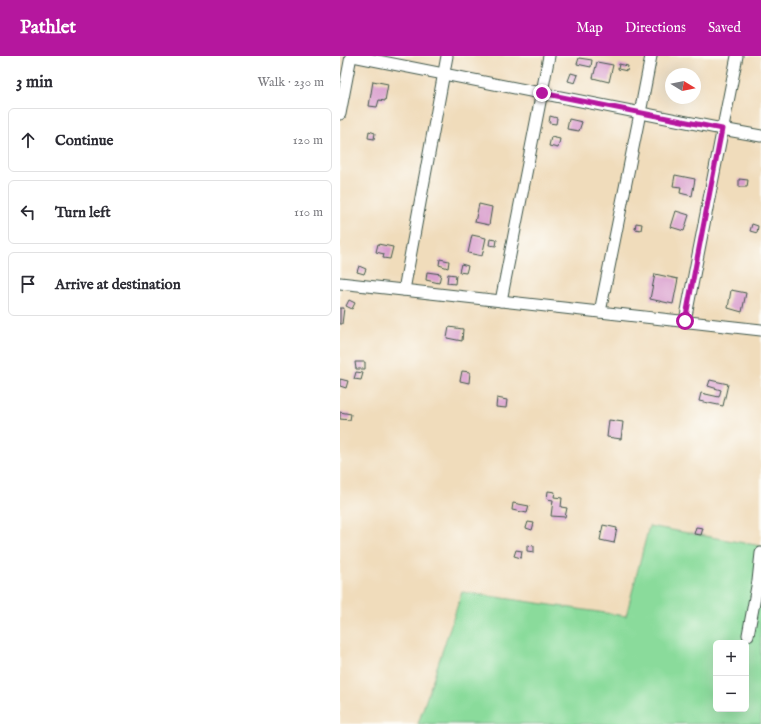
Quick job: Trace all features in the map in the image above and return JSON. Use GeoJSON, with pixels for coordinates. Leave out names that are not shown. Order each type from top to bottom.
{"type":"FeatureCollection","features":[{"type":"Feature","properties":{"kind":"street"},"geometry":{"type":"LineString","coordinates":[[340,114],[352,56],[761,136]]}},
{"type":"Feature","properties":{"kind":"street"},"geometry":{"type":"LineString","coordinates":[[404,290],[447,56]]}},
{"type":"Feature","properties":{"kind":"street"},"geometry":{"type":"LineString","coordinates":[[501,301],[549,56]]}},
{"type":"Feature","properties":{"kind":"street"},"geometry":{"type":"LineString","coordinates":[[600,312],[651,56]]}},
{"type":"Feature","properties":{"kind":"street"},"geometry":{"type":"LineString","coordinates":[[685,321],[737,56]]}},
{"type":"Feature","properties":{"kind":"street"},"geometry":{"type":"LineString","coordinates":[[340,283],[761,330]]}},
{"type":"Feature","properties":{"kind":"street"},"geometry":{"type":"LineString","coordinates":[[748,635],[758,581],[761,553]]}},
{"type":"Feature","properties":{"kind":"green space"},"geometry":{"type":"Polygon","coordinates":[[[649,526],[761,546],[761,724],[418,724],[462,592],[626,616],[649,526]]]}},
{"type":"Feature","properties":{"kind":"building"},"geometry":{"type":"Polygon","coordinates":[[[579,58],[592,60],[591,67],[577,64],[579,58]]]}},
{"type":"Feature","properties":{"kind":"building"},"geometry":{"type":"Polygon","coordinates":[[[597,62],[613,65],[609,82],[593,78],[597,62]]]}},
{"type":"Feature","properties":{"kind":"building"},"geometry":{"type":"Polygon","coordinates":[[[619,64],[628,66],[627,71],[618,69],[619,64]]]}},
{"type":"Feature","properties":{"kind":"building"},"geometry":{"type":"Polygon","coordinates":[[[571,73],[578,75],[575,83],[568,81],[571,73]]]}},
{"type":"Feature","properties":{"kind":"building"},"geometry":{"type":"Polygon","coordinates":[[[373,81],[388,84],[385,101],[379,100],[377,107],[369,106],[373,81]]]}},
{"type":"Feature","properties":{"kind":"building"},"geometry":{"type":"Polygon","coordinates":[[[550,116],[557,118],[556,124],[549,123],[550,116]]]}},
{"type":"Feature","properties":{"kind":"building"},"geometry":{"type":"Polygon","coordinates":[[[569,119],[582,122],[579,131],[567,129],[569,119]]]}},
{"type":"Feature","properties":{"kind":"building"},"geometry":{"type":"Polygon","coordinates":[[[369,131],[375,133],[374,139],[368,138],[369,131]]]}},
{"type":"Feature","properties":{"kind":"building"},"geometry":{"type":"Polygon","coordinates":[[[551,137],[560,139],[558,148],[549,146],[551,137]]]}},
{"type":"Feature","properties":{"kind":"building"},"geometry":{"type":"Polygon","coordinates":[[[675,175],[695,179],[692,196],[680,193],[681,187],[673,186],[675,175]]]}},
{"type":"Feature","properties":{"kind":"building"},"geometry":{"type":"Polygon","coordinates":[[[739,179],[748,180],[747,187],[739,187],[739,179]]]}},
{"type":"Feature","properties":{"kind":"building"},"geometry":{"type":"Polygon","coordinates":[[[479,204],[492,207],[489,225],[475,222],[479,204]]]}},
{"type":"Feature","properties":{"kind":"building"},"geometry":{"type":"Polygon","coordinates":[[[676,211],[689,215],[684,231],[671,227],[676,211]]]}},
{"type":"Feature","properties":{"kind":"building"},"geometry":{"type":"Polygon","coordinates":[[[636,223],[642,224],[641,230],[635,229],[636,223]]]}},
{"type":"Feature","properties":{"kind":"building"},"geometry":{"type":"Polygon","coordinates":[[[752,224],[758,226],[757,233],[750,231],[752,224]]]}},
{"type":"Feature","properties":{"kind":"building"},"geometry":{"type":"Polygon","coordinates":[[[472,235],[486,238],[482,256],[468,253],[472,235]]]}},
{"type":"Feature","properties":{"kind":"building"},"geometry":{"type":"Polygon","coordinates":[[[490,239],[497,240],[496,246],[489,245],[490,239]]]}},
{"type":"Feature","properties":{"kind":"building"},"geometry":{"type":"Polygon","coordinates":[[[378,244],[393,247],[390,259],[383,258],[384,254],[376,252],[378,244]]]}},
{"type":"Feature","properties":{"kind":"building"},"geometry":{"type":"Polygon","coordinates":[[[440,259],[449,261],[448,268],[439,265],[440,259]]]}},
{"type":"Feature","properties":{"kind":"building"},"geometry":{"type":"Polygon","coordinates":[[[461,264],[468,266],[466,273],[459,272],[461,264]]]}},
{"type":"Feature","properties":{"kind":"building"},"geometry":{"type":"Polygon","coordinates":[[[359,266],[366,269],[364,274],[357,272],[359,266]]]}},
{"type":"Feature","properties":{"kind":"building"},"geometry":{"type":"Polygon","coordinates":[[[427,272],[441,274],[439,283],[426,280],[427,272]]]}},
{"type":"Feature","properties":{"kind":"building"},"geometry":{"type":"Polygon","coordinates":[[[448,274],[456,275],[455,284],[447,283],[448,274]]]}},
{"type":"Feature","properties":{"kind":"building"},"geometry":{"type":"Polygon","coordinates":[[[655,274],[678,279],[673,304],[650,299],[655,274]]]}},
{"type":"Feature","properties":{"kind":"building"},"geometry":{"type":"Polygon","coordinates":[[[731,290],[746,293],[742,312],[728,308],[731,290]]]}},
{"type":"Feature","properties":{"kind":"building"},"geometry":{"type":"Polygon","coordinates":[[[349,300],[355,303],[352,309],[346,306],[349,300]]]}},
{"type":"Feature","properties":{"kind":"building"},"geometry":{"type":"Polygon","coordinates":[[[340,308],[344,308],[342,324],[340,324],[340,308]]]}},
{"type":"Feature","properties":{"kind":"building"},"geometry":{"type":"Polygon","coordinates":[[[449,327],[463,329],[462,341],[447,338],[449,327]]]}},
{"type":"Feature","properties":{"kind":"building"},"geometry":{"type":"Polygon","coordinates":[[[355,362],[365,362],[365,369],[356,369],[355,362]]]}},
{"type":"Feature","properties":{"kind":"building"},"geometry":{"type":"Polygon","coordinates":[[[462,371],[470,372],[469,383],[460,381],[462,371]]]}},
{"type":"Feature","properties":{"kind":"building"},"geometry":{"type":"Polygon","coordinates":[[[356,372],[363,373],[361,380],[354,379],[356,372]]]}},
{"type":"Feature","properties":{"kind":"building"},"geometry":{"type":"Polygon","coordinates":[[[340,379],[348,381],[346,388],[340,386],[340,379]]]}},
{"type":"Feature","properties":{"kind":"building"},"geometry":{"type":"Polygon","coordinates":[[[710,380],[728,384],[723,406],[699,401],[701,393],[719,397],[721,390],[708,386],[710,380]]]}},
{"type":"Feature","properties":{"kind":"building"},"geometry":{"type":"Polygon","coordinates":[[[497,398],[507,400],[506,408],[496,407],[497,398]]]}},
{"type":"Feature","properties":{"kind":"building"},"geometry":{"type":"Polygon","coordinates":[[[340,412],[351,414],[350,420],[340,419],[340,412]]]}},
{"type":"Feature","properties":{"kind":"building"},"geometry":{"type":"Polygon","coordinates":[[[609,420],[623,422],[621,439],[607,437],[609,420]]]}},
{"type":"Feature","properties":{"kind":"building"},"geometry":{"type":"Polygon","coordinates":[[[548,491],[555,492],[554,497],[562,498],[561,507],[567,508],[565,517],[551,516],[553,500],[547,499],[548,491]]]}},
{"type":"Feature","properties":{"kind":"building"},"geometry":{"type":"Polygon","coordinates":[[[513,503],[529,506],[527,513],[512,510],[513,503]]]}},
{"type":"Feature","properties":{"kind":"building"},"geometry":{"type":"Polygon","coordinates":[[[528,522],[534,523],[532,530],[526,528],[528,522]]]}},
{"type":"Feature","properties":{"kind":"building"},"geometry":{"type":"Polygon","coordinates":[[[603,525],[617,528],[614,543],[600,540],[603,525]]]}},
{"type":"Feature","properties":{"kind":"building"},"geometry":{"type":"Polygon","coordinates":[[[696,527],[703,528],[701,535],[694,534],[696,527]]]}},
{"type":"Feature","properties":{"kind":"building"},"geometry":{"type":"Polygon","coordinates":[[[527,545],[534,546],[534,552],[527,551],[527,545]]]}},
{"type":"Feature","properties":{"kind":"building"},"geometry":{"type":"Polygon","coordinates":[[[516,550],[522,551],[521,558],[514,556],[516,550]]]}},
{"type":"Feature","properties":{"kind":"route"},"geometry":{"type":"LineString","coordinates":[[542,93],[722,129],[685,321]]}}]}
